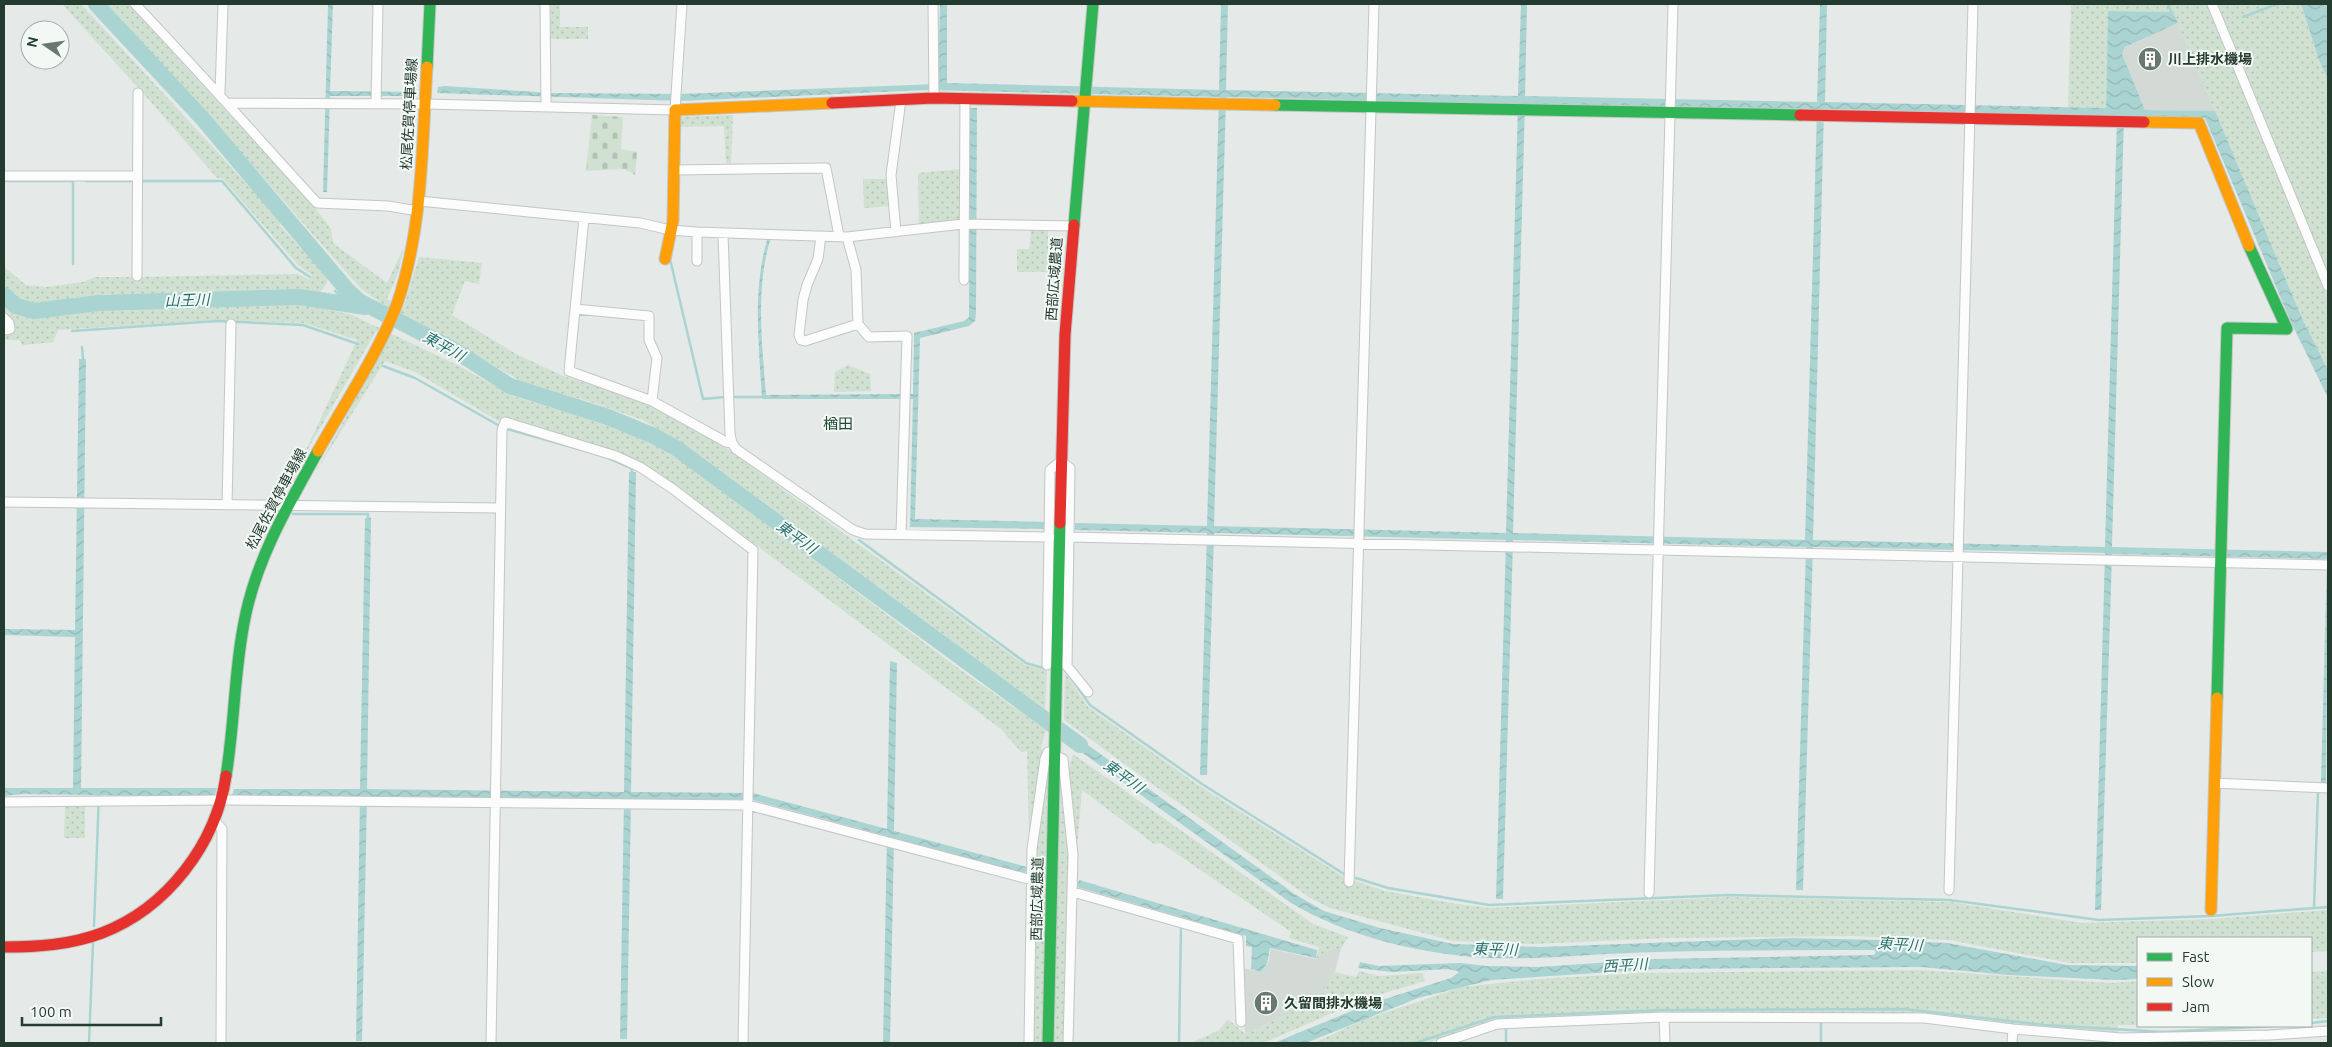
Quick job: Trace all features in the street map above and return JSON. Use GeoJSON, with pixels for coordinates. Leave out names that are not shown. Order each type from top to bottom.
{"type":"FeatureCollection","features":[{"type":"Feature","properties":{"kind":"street"},"geometry":{"type":"LineString","coordinates":[[135,4],[220,93],[236,114],[317,203],[418,206],[584,218],[640,223],[670,230],[723,234],[843,236],[965,224],[1074,226]]}},
{"type":"Feature","properties":{"kind":"street"},"geometry":{"type":"LineString","coordinates":[[220,93],[223,4]]}},
{"type":"Feature","properties":{"kind":"street"},"geometry":{"type":"LineString","coordinates":[[376,97],[378,4]]}},
{"type":"Feature","properties":{"kind":"street","name":"松尾佐賀停車場線"},"geometry":{"type":"LineString","coordinates":[[4,947],[60,945],[95,936],[143,912],[168,891],[191,865],[215,821],[229,770],[241,640],[247,605],[258,569],[288,506],[380,340],[399,301],[412,252],[418,206],[430,4]]}},
{"type":"Feature","properties":{"kind":"street"},"geometry":{"type":"LineString","coordinates":[[545,4],[546,104]]}},
{"type":"Feature","properties":{"kind":"street"},"geometry":{"type":"LineString","coordinates":[[665,259],[673,221],[675,108],[682,4]]}},
{"type":"Feature","properties":{"kind":"street"},"geometry":{"type":"LineString","coordinates":[[934,4],[934,96]]}},
{"type":"Feature","properties":{"kind":"street","name":"西部広域農道"},"geometry":{"type":"LineString","coordinates":[[1048,1043],[1065,335],[1093,4]]}},
{"type":"Feature","properties":{"kind":"street"},"geometry":{"type":"LineString","coordinates":[[1349,882],[1374,4]]}},
{"type":"Feature","properties":{"kind":"street"},"geometry":{"type":"LineString","coordinates":[[1650,893],[1674,4]]}},
{"type":"Feature","properties":{"kind":"street"},"geometry":{"type":"LineString","coordinates":[[1949,890],[1973,4]]}},
{"type":"Feature","properties":{"kind":"street"},"geometry":{"type":"LineString","coordinates":[[2212,4],[2328,286]]}},
{"type":"Feature","properties":{"kind":"street"},"geometry":{"type":"LineString","coordinates":[[137,276],[138,93]]}},
{"type":"Feature","properties":{"kind":"street"},"geometry":{"type":"LineString","coordinates":[[228,103],[328,103],[376,97],[424,104],[546,104],[675,108],[901,100],[934,96],[2199,123],[2241,229],[2287,328],[2227,328],[2211,910]]}},
{"type":"Feature","properties":{"kind":"street"},"geometry":{"type":"LineString","coordinates":[[964,280],[965,98]]}},
{"type":"Feature","properties":{"kind":"street"},"geometry":{"type":"LineString","coordinates":[[896,232],[891,175],[901,100]]}},
{"type":"Feature","properties":{"kind":"street"},"geometry":{"type":"LineString","coordinates":[[674,170],[826,168],[843,236],[856,270],[858,324],[868,336],[907,336],[901,534]]}},
{"type":"Feature","properties":{"kind":"street"},"geometry":{"type":"LineString","coordinates":[[4,176],[137,176]]}},
{"type":"Feature","properties":{"kind":"street"},"geometry":{"type":"LineString","coordinates":[[584,218],[568,371],[652,401],[726,442],[732,443]]}},
{"type":"Feature","properties":{"kind":"street"},"geometry":{"type":"LineString","coordinates":[[697,232],[697,261]]}},
{"type":"Feature","properties":{"kind":"street"},"geometry":{"type":"LineString","coordinates":[[723,234],[732,443],[736,449],[853,530],[864,534],[1050,537]]}},
{"type":"Feature","properties":{"kind":"street"},"geometry":{"type":"LineString","coordinates":[[821,236],[818,259],[806,285],[803,300],[801,340],[805,341],[858,324]]}},
{"type":"Feature","properties":{"kind":"street"},"geometry":{"type":"LineString","coordinates":[[575,309],[649,316],[649,340],[656,358],[652,401]]}},
{"type":"Feature","properties":{"kind":"street"},"geometry":{"type":"LineString","coordinates":[[4,318],[9,323],[10,330],[4,330]]}},
{"type":"Feature","properties":{"kind":"street"},"geometry":{"type":"LineString","coordinates":[[227,505],[231,324]]}},
{"type":"Feature","properties":{"kind":"street"},"geometry":{"type":"LineString","coordinates":[[491,1043],[500,508],[502,430],[505,422],[616,456],[640,467],[674,489],[754,550],[743,1043]]}},
{"type":"Feature","properties":{"kind":"street"},"geometry":{"type":"LineString","coordinates":[[1047,664],[1050,470],[1061,461],[1070,468],[1067,666],[1088,692]]}},
{"type":"Feature","properties":{"kind":"street"},"geometry":{"type":"LineString","coordinates":[[4,502],[500,508]]}},
{"type":"Feature","properties":{"kind":"street"},"geometry":{"type":"LineString","coordinates":[[1069,537],[1359,541],[1515,547],[1659,548],[1803,554],[1958,555],[2102,561],[2220,557],[2326,565]]}},
{"type":"Feature","properties":{"kind":"street"},"geometry":{"type":"LineString","coordinates":[[1029,1043],[1032,849],[1045,759],[1048,752],[1063,759],[1073,855],[1068,1043]]}},
{"type":"Feature","properties":{"kind":"street"},"geometry":{"type":"LineString","coordinates":[[2214,783],[2328,788]]}},
{"type":"Feature","properties":{"kind":"street"},"geometry":{"type":"LineString","coordinates":[[4,802],[222,800],[748,805],[1032,880]]}},
{"type":"Feature","properties":{"kind":"street"},"geometry":{"type":"LineString","coordinates":[[215,821],[222,829],[221,1043]]}},
{"type":"Feature","properties":{"kind":"street"},"geometry":{"type":"LineString","coordinates":[[1072,892],[1238,938],[1241,1022]]}},
{"type":"Feature","properties":{"kind":"street"},"geometry":{"type":"LineString","coordinates":[[1664,1017],[1665,1043]]}},
{"type":"Feature","properties":{"kind":"street"},"geometry":{"type":"LineString","coordinates":[[1441,1043],[1496,1024],[1664,1017],[1924,1018],[2013,1029],[2121,1038],[2270,1039],[2328,1031]]}},
{"type":"Feature","properties":{"kind":"street"},"geometry":{"type":"LineString","coordinates":[[2012,1043],[2013,1029]]}},
{"type":"Feature","properties":{"kind":"shaded area"},"geometry":{"type":"Polygon","coordinates":[[[2178,23],[2215,111],[2145,110],[2122,54],[2125,47],[2178,23]]]}},
{"type":"Feature","properties":{"kind":"shaded area"},"geometry":{"type":"Polygon","coordinates":[[[1333,948],[1341,949],[1335,972],[1320,999],[1245,1034],[1243,968],[1261,972],[1268,964],[1271,949],[1316,959],[1333,948]]]}},
{"type":"Feature","properties":{"kind":"green space"},"geometry":{"type":"Polygon","coordinates":[[[62,4],[81,4],[281,221],[280,226],[327,274],[327,283],[320,293],[115,299],[111,294],[71,298],[71,301],[51,304],[36,304],[21,300],[4,290],[4,267],[26,285],[46,287],[83,282],[95,277],[298,274],[310,280],[312,275],[299,266],[222,178],[217,178],[62,4]]]}},
{"type":"Feature","properties":{"kind":"green space"},"geometry":{"type":"Polygon","coordinates":[[[105,4],[128,4],[316,209],[331,229],[333,243],[387,283],[403,249],[399,271],[387,299],[403,309],[419,257],[482,263],[479,284],[465,281],[452,315],[516,354],[563,376],[649,403],[726,448],[1025,665],[1047,671],[1045,709],[702,457],[643,420],[591,402],[524,383],[444,337],[402,317],[361,289],[210,117],[105,4]]]}},
{"type":"Feature","properties":{"kind":"green space"},"geometry":{"type":"Polygon","coordinates":[[[551,4],[560,4],[560,27],[588,27],[588,39],[550,39],[551,4]]]}},
{"type":"Feature","properties":{"kind":"green space"},"geometry":{"type":"Polygon","coordinates":[[[2071,4],[2301,4],[2319,60],[2328,80],[2328,370],[2302,318],[2173,12],[2108,11],[2106,108],[2068,107],[2071,4]]]}},
{"type":"Feature","properties":{"kind":"green space"},"geometry":{"type":"Polygon","coordinates":[[[592,115],[623,117],[621,149],[637,152],[635,175],[624,169],[586,171],[592,115]]]}},
{"type":"Feature","properties":{"kind":"green space"},"geometry":{"type":"Polygon","coordinates":[[[733,115],[731,164],[726,163],[724,126],[678,127],[681,117],[733,115]]]}},
{"type":"Feature","properties":{"kind":"green space"},"geometry":{"type":"Polygon","coordinates":[[[961,169],[961,222],[919,226],[918,173],[961,169]]]}},
{"type":"Feature","properties":{"kind":"green space"},"geometry":{"type":"Polygon","coordinates":[[[863,179],[887,179],[891,206],[864,208],[863,179]]]}},
{"type":"Feature","properties":{"kind":"green space"},"geometry":{"type":"Polygon","coordinates":[[[1048,230],[1048,272],[1017,272],[1017,249],[1029,249],[1031,231],[1048,230]]]}},
{"type":"Feature","properties":{"kind":"green space"},"geometry":{"type":"Polygon","coordinates":[[[293,301],[352,315],[457,365],[513,396],[622,429],[664,450],[702,475],[951,663],[1046,730],[1041,746],[1047,773],[1060,777],[1069,768],[1073,754],[1313,924],[1348,937],[1341,949],[1333,948],[1316,959],[1319,947],[1289,938],[1291,932],[1161,843],[1154,844],[1082,790],[1077,848],[1070,852],[1072,1043],[1027,1043],[1036,848],[1029,836],[1027,751],[1021,752],[1001,729],[672,482],[619,453],[508,419],[500,422],[415,372],[385,361],[315,473],[389,338],[376,331],[300,463],[357,340],[304,323],[215,320],[58,330],[53,342],[23,345],[19,340],[4,340],[4,305],[8,309],[32,317],[113,308],[293,301]]]}},
{"type":"Feature","properties":{"kind":"green space"},"geometry":{"type":"Polygon","coordinates":[[[848,365],[870,374],[871,391],[834,392],[835,372],[848,365]]]}},
{"type":"Feature","properties":{"kind":"green space"},"geometry":{"type":"Polygon","coordinates":[[[1065,673],[1088,707],[1201,787],[1344,877],[1385,891],[1489,908],[1729,897],[1950,902],[2082,923],[2212,919],[2328,910],[2328,951],[2312,952],[2312,937],[2137,937],[2137,963],[2070,963],[1949,940],[1851,936],[1668,938],[1532,944],[1453,941],[1330,908],[1310,898],[1064,720],[1065,673]]]}},
{"type":"Feature","properties":{"kind":"green space"},"geometry":{"type":"Polygon","coordinates":[[[65,804],[85,805],[85,838],[64,838],[65,804]]]}},
{"type":"Feature","properties":{"kind":"green space"},"geometry":{"type":"Polygon","coordinates":[[[1919,970],[2110,983],[2137,981],[2137,1025],[2117,1025],[2119,1036],[2013,1026],[1925,1014],[1665,1014],[1495,1020],[1427,1043],[1314,1043],[1363,1020],[1462,987],[1539,979],[1641,973],[1919,970]]]}},
{"type":"Feature","properties":{"kind":"green space"},"geometry":{"type":"Polygon","coordinates":[[[1359,971],[1379,976],[1422,973],[1425,981],[1364,999],[1264,1043],[1191,1043],[1219,1030],[1228,1019],[1245,1034],[1320,999],[1335,972],[1356,977],[1359,971]]]}},
{"type":"Feature","properties":{"kind":"green space"},"geometry":{"type":"Polygon","coordinates":[[[2328,971],[2328,1018],[2312,1019],[2312,972],[2328,971]]]}},
{"type":"Feature","properties":{"kind":"water"},"geometry":{"type":"Polygon","coordinates":[[[328,4],[333,4],[330,91],[417,92],[417,96],[330,96],[327,192],[323,192],[328,4]]]}},
{"type":"Feature","properties":{"kind":"water"},"geometry":{"type":"Polygon","coordinates":[[[940,4],[947,4],[947,83],[1219,90],[1221,4],[1228,4],[1226,90],[1518,96],[1521,4],[1527,4],[1525,96],[1817,102],[1820,4],[1827,4],[1825,102],[2106,108],[2108,11],[2173,12],[2178,23],[2125,47],[2122,54],[2145,110],[2215,111],[2302,318],[2328,370],[2328,398],[2291,322],[2205,118],[2124,116],[2112,547],[2328,552],[2326,784],[2321,783],[2327,559],[2112,554],[2101,910],[2095,910],[2105,553],[1813,547],[1803,890],[1796,890],[1806,547],[1513,540],[1503,899],[1496,899],[1506,540],[1214,533],[1207,775],[1200,775],[1207,533],[1075,530],[1075,523],[1207,526],[1219,97],[927,90],[681,101],[437,93],[438,87],[445,86],[551,93],[681,94],[938,84],[940,4]],[[1226,97],[1214,526],[1506,533],[1518,104],[1226,97]],[[1525,104],[1513,533],[1805,540],[1817,109],[1525,104]],[[1824,109],[1813,540],[2105,547],[2117,116],[1824,109]]]}},
{"type":"Feature","properties":{"kind":"water"},"geometry":{"type":"Polygon","coordinates":[[[2301,4],[2328,4],[2328,80],[2319,60],[2301,4]]]}},
{"type":"Feature","properties":{"kind":"water"},"geometry":{"type":"Polygon","coordinates":[[[970,108],[977,108],[975,321],[969,326],[920,338],[915,519],[1047,522],[1047,529],[910,527],[913,399],[762,399],[758,338],[758,297],[763,257],[768,237],[771,237],[766,256],[761,296],[766,395],[913,394],[914,333],[964,321],[969,317],[970,108]]]}},
{"type":"Feature","properties":{"kind":"water"},"geometry":{"type":"Polygon","coordinates":[[[79,359],[86,359],[81,788],[217,788],[214,797],[22,794],[4,796],[4,788],[73,788],[75,637],[4,635],[4,629],[75,630],[79,359]]]}},
{"type":"Feature","properties":{"kind":"water"},"geometry":{"type":"Polygon","coordinates":[[[629,472],[636,472],[631,792],[753,793],[887,829],[890,661],[897,663],[894,831],[1027,867],[1025,873],[894,838],[890,1043],[883,1043],[887,836],[753,800],[631,799],[627,1039],[620,1039],[624,799],[367,796],[362,1041],[356,1041],[360,796],[232,795],[234,789],[360,789],[365,518],[371,518],[367,789],[624,792],[629,472]]]}},
{"type":"Feature","properties":{"kind":"water","name":"西平川"},"geometry":{"type":"Polygon","coordinates":[[[1063,727],[1296,895],[1324,911],[1380,928],[1453,944],[1540,947],[1790,938],[1947,943],[2067,965],[2137,966],[2137,979],[2115,980],[2008,975],[1922,967],[1658,969],[1491,980],[1418,998],[1306,1043],[1274,1043],[1366,1005],[1451,978],[1458,973],[1458,971],[1448,969],[1392,972],[1358,968],[1360,962],[1379,966],[1461,963],[1486,966],[1539,967],[1656,959],[1874,955],[1876,952],[1874,950],[1712,951],[1487,958],[1436,952],[1386,942],[1337,925],[1291,903],[1062,738],[1063,727]]]}},
{"type":"Feature","properties":{"kind":"water"},"geometry":{"type":"Polygon","coordinates":[[[1079,880],[1317,950],[1316,958],[1270,948],[1267,964],[1261,972],[1251,969],[1252,947],[1246,946],[1246,936],[1077,887],[1079,880]]]}},
{"type":"Feature","properties":{"kind":"waterway","name":"東平川"},"geometry":{"type":"LineString","coordinates":[[96,4],[202,118],[348,291],[359,301],[451,348],[510,386],[608,417],[654,436],[676,448],[1080,745]]}},
{"type":"Feature","properties":{"kind":"waterway"},"geometry":{"type":"LineString","coordinates":[[2168,4],[2171,12]]}},
{"type":"Feature","properties":{"kind":"waterway"},"geometry":{"type":"LineString","coordinates":[[2243,17],[2277,4]]}},
{"type":"Feature","properties":{"kind":"waterway"},"geometry":{"type":"LineString","coordinates":[[4,181],[73,181],[73,264]]}},
{"type":"Feature","properties":{"kind":"waterway"},"geometry":{"type":"LineString","coordinates":[[86,181],[133,181]]}},
{"type":"Feature","properties":{"kind":"waterway"},"geometry":{"type":"LineString","coordinates":[[141,181],[222,181],[296,268],[310,277]]}},
{"type":"Feature","properties":{"kind":"waterway"},"geometry":{"type":"LineString","coordinates":[[670,259],[703,399],[725,397]]}},
{"type":"Feature","properties":{"kind":"waterway"},"geometry":{"type":"LineString","coordinates":[[335,291],[350,304]]}},
{"type":"Feature","properties":{"kind":"waterway","name":"山王川"},"geometry":{"type":"LineString","coordinates":[[4,295],[16,306],[34,311],[98,303],[300,297],[365,307]]}},
{"type":"Feature","properties":{"kind":"waterway"},"geometry":{"type":"LineString","coordinates":[[72,331],[217,321],[303,325],[358,344]]}},
{"type":"Feature","properties":{"kind":"waterway"},"geometry":{"type":"LineString","coordinates":[[82,347],[83,359]]}},
{"type":"Feature","properties":{"kind":"waterway"},"geometry":{"type":"LineString","coordinates":[[383,366],[415,378],[498,425]]}},
{"type":"Feature","properties":{"kind":"waterway"},"geometry":{"type":"LineString","coordinates":[[733,397],[762,397]]}},
{"type":"Feature","properties":{"kind":"waterway"},"geometry":{"type":"LineString","coordinates":[[507,429],[586,451]]}},
{"type":"Feature","properties":{"kind":"waterway"},"geometry":{"type":"LineString","coordinates":[[606,457],[631,468],[633,475]]}},
{"type":"Feature","properties":{"kind":"waterway"},"geometry":{"type":"LineString","coordinates":[[293,514],[368,514],[368,518]]}},
{"type":"Feature","properties":{"kind":"waterway"},"geometry":{"type":"LineString","coordinates":[[859,540],[1026,663],[1046,669]]}},
{"type":"Feature","properties":{"kind":"waterway"},"geometry":{"type":"LineString","coordinates":[[1066,671],[1090,705],[1202,784],[1344,874]]}},
{"type":"Feature","properties":{"kind":"waterway"},"geometry":{"type":"LineString","coordinates":[[2314,908],[2318,792]]}},
{"type":"Feature","properties":{"kind":"waterway"},"geometry":{"type":"LineString","coordinates":[[94,926],[99,793]]}},
{"type":"Feature","properties":{"kind":"waterway"},"geometry":{"type":"LineString","coordinates":[[1356,878],[1388,888],[1489,905],[1728,895],[1949,900],[2099,920],[2211,916],[2328,907]]}},
{"type":"Feature","properties":{"kind":"waterway"},"geometry":{"type":"LineString","coordinates":[[1179,1043],[1181,926]]}},
{"type":"Feature","properties":{"kind":"waterway"},"geometry":{"type":"LineString","coordinates":[[89,1043],[93,943]]}},
{"type":"Feature","properties":{"kind":"waterway"},"geometry":{"type":"LineString","coordinates":[[1415,1043],[1494,1017],[1663,1010],[1904,1009],[2045,1025],[2163,1032],[2254,1027]]}},
{"type":"Feature","properties":{"kind":"waterway"},"geometry":{"type":"LineString","coordinates":[[1821,1020],[1821,1043]]}},
{"type":"Feature","properties":{"kind":"waterway"},"geometry":{"type":"LineString","coordinates":[[2312,1023],[2328,1021]]}},
{"type":"Feature","properties":{"kind":"waterway"},"geometry":{"type":"LineString","coordinates":[[1506,1029],[1506,1043]]}},
{"type":"Feature","properties":{"kind":"traffic: fast"},"geometry":{"type":"LineString","coordinates":[[427,67],[430,4]]}},
{"type":"Feature","properties":{"kind":"traffic: fast"},"geometry":{"type":"LineString","coordinates":[[1074,225],[1093,4]]}},
{"type":"Feature","properties":{"kind":"traffic: fast"},"geometry":{"type":"LineString","coordinates":[[1275,105],[1800,115]]}},
{"type":"Feature","properties":{"kind":"traffic: fast"},"geometry":{"type":"LineString","coordinates":[[2217,698],[2227,328],[2287,329],[2249,246]]}},
{"type":"Feature","properties":{"kind":"traffic: fast"},"geometry":{"type":"LineString","coordinates":[[226,776],[239,654],[252,591],[276,530],[318,451]]}},
{"type":"Feature","properties":{"kind":"traffic: fast"},"geometry":{"type":"LineString","coordinates":[[1048,1043],[1060,523]]}},
{"type":"Feature","properties":{"kind":"traffic: slow"},"geometry":{"type":"LineString","coordinates":[[318,451],[381,341],[397,304],[406,275],[417,217],[427,67]]}},
{"type":"Feature","properties":{"kind":"traffic: slow"},"geometry":{"type":"LineString","coordinates":[[1072,101],[1275,105]]}},
{"type":"Feature","properties":{"kind":"traffic: slow"},"geometry":{"type":"LineString","coordinates":[[665,259],[673,221],[675,110],[832,103]]}},
{"type":"Feature","properties":{"kind":"traffic: slow"},"geometry":{"type":"LineString","coordinates":[[2144,122],[2199,123],[2249,246]]}},
{"type":"Feature","properties":{"kind":"traffic: slow"},"geometry":{"type":"LineString","coordinates":[[2211,910],[2217,698]]}},
{"type":"Feature","properties":{"kind":"traffic: jam"},"geometry":{"type":"LineString","coordinates":[[832,103],[934,98],[1072,101]]}},
{"type":"Feature","properties":{"kind":"traffic: jam"},"geometry":{"type":"LineString","coordinates":[[1800,115],[2144,122]]}},
{"type":"Feature","properties":{"kind":"traffic: jam"},"geometry":{"type":"LineString","coordinates":[[1060,523],[1065,335],[1074,225]]}},
{"type":"Feature","properties":{"kind":"traffic: jam"},"geometry":{"type":"LineString","coordinates":[[4,947],[53,944],[90,937],[126,922],[147,907],[185,871],[200,849],[212,826],[226,776]]}},
{"type":"Feature","properties":{"kind":"place","name":"川上排水機場"},"geometry":{"type":"Point","coordinates":[2150,59]}},
{"type":"Feature","properties":{"kind":"place","name":"久留間排水機場"},"geometry":{"type":"Point","coordinates":[1266,1003]}},
{"type":"Feature","properties":{"kind":"district","name":"楢田"},"geometry":{"type":"Point","coordinates":[838,423]}}]}
